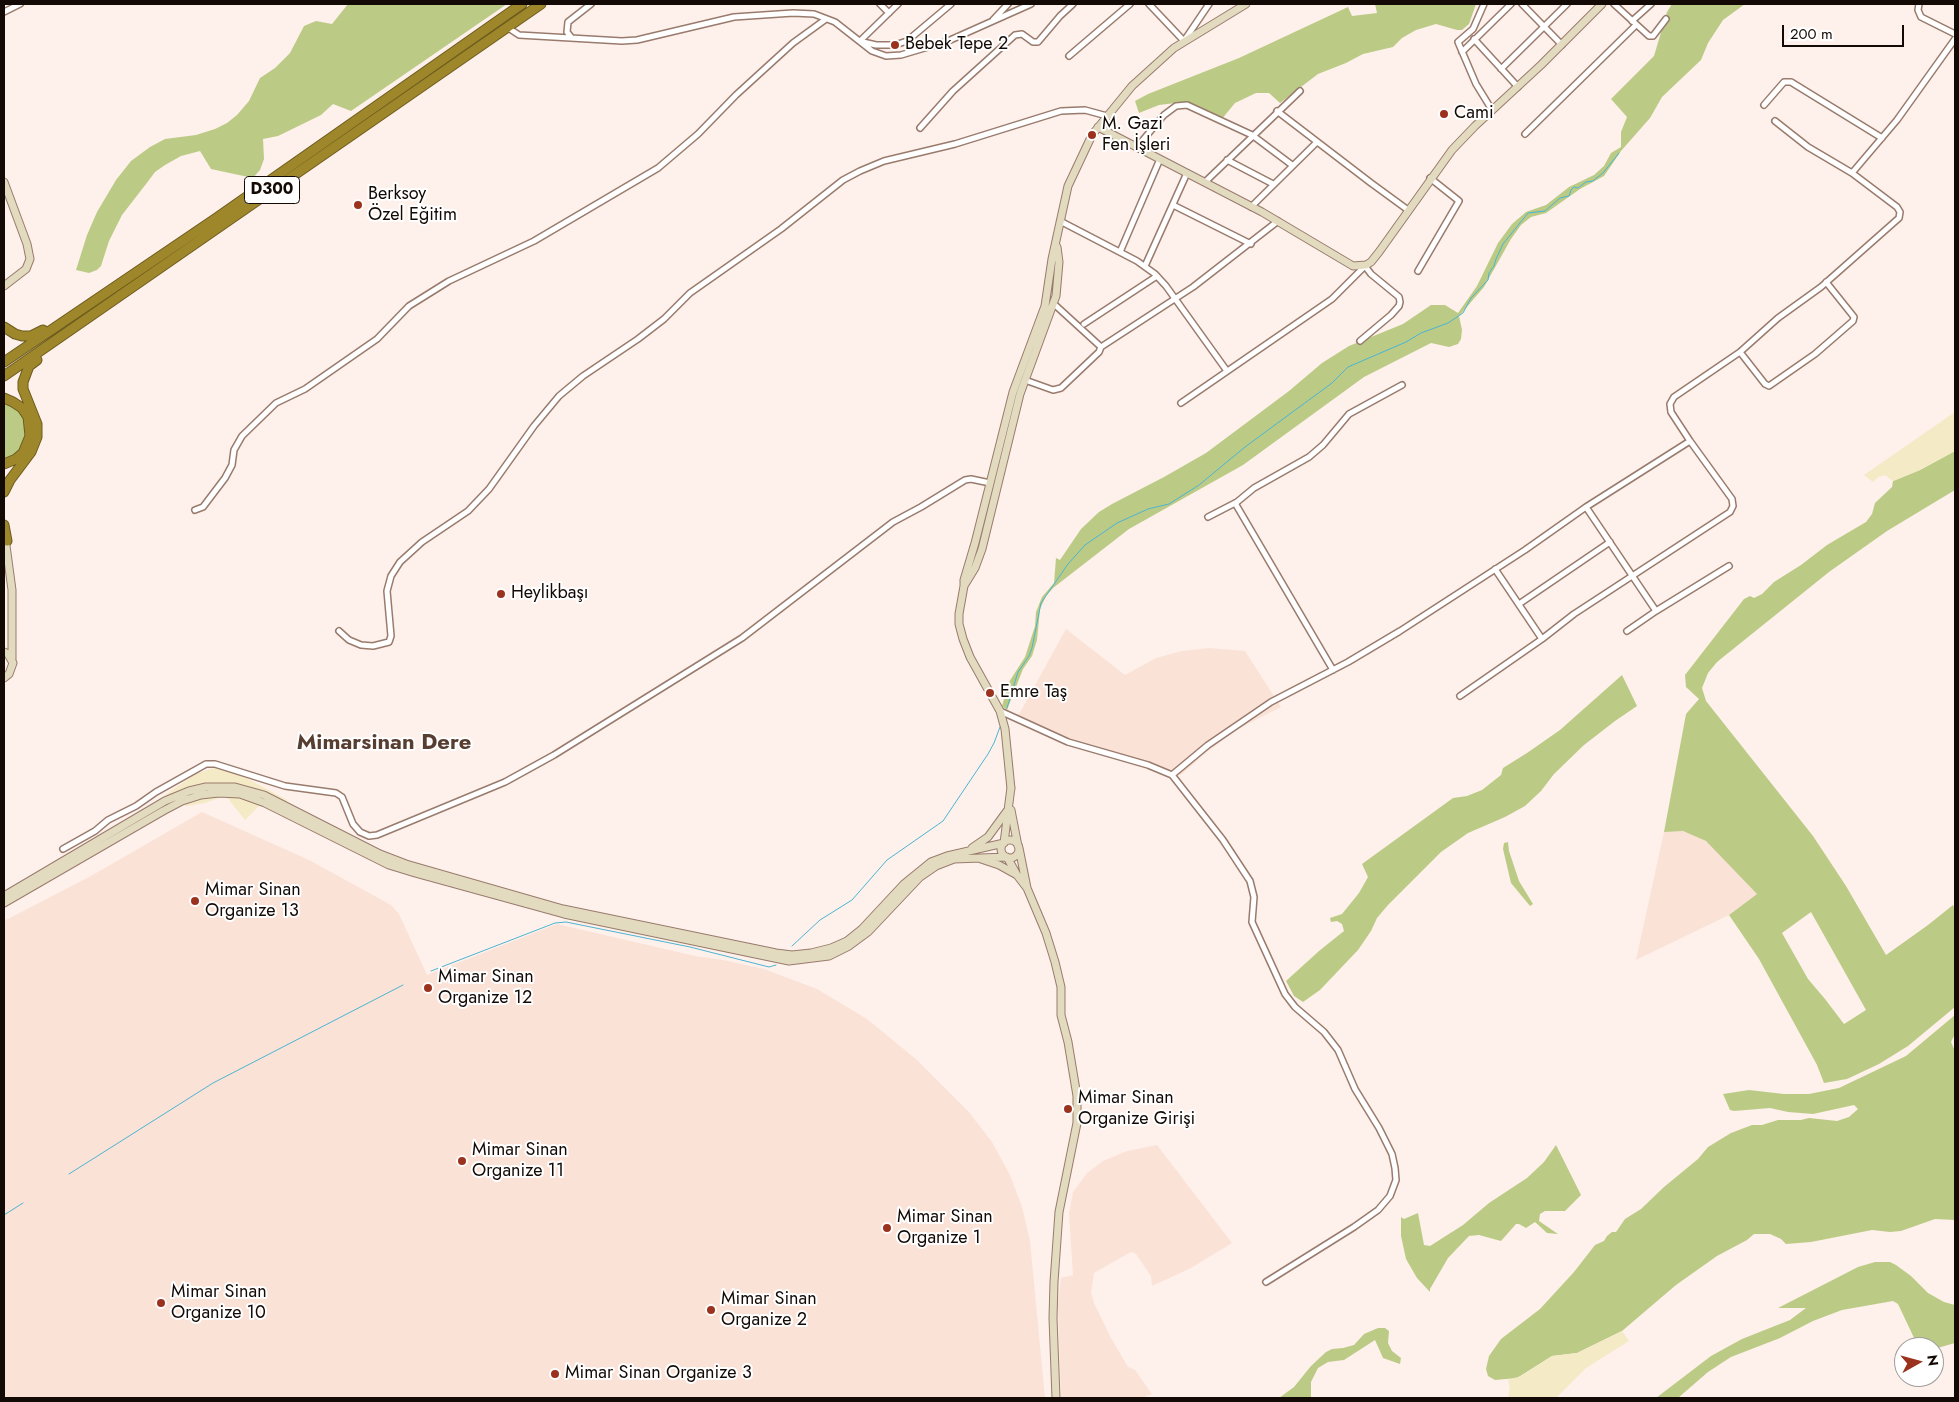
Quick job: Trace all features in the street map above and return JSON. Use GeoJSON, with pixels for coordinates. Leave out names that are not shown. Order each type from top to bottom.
{"type":"FeatureCollection","features":[{"type":"Feature","properties":{"kind":"highway","name":"D300"},"geometry":{"type":"LineString","coordinates":[[4,362],[215,218],[522,4]]}},
{"type":"Feature","properties":{"kind":"highway","name":"D300"},"geometry":{"type":"LineString","coordinates":[[4,376],[541,4]]}},
{"type":"Feature","properties":{"kind":"highway"},"geometry":{"type":"LineString","coordinates":[[4,326],[15,334],[31,336],[95,300]]}},
{"type":"Feature","properties":{"kind":"highway"},"geometry":{"type":"LineString","coordinates":[[4,492],[10,480],[32,452],[37,437],[37,424],[23,390],[24,374],[29,366],[66,334]]}},
{"type":"Feature","properties":{"kind":"highway"},"geometry":{"type":"LineString","coordinates":[[4,398],[22,408],[28,417],[30,436],[23,453],[16,459],[4,464]]}},
{"type":"Feature","properties":{"kind":"highway"},"geometry":{"type":"LineString","coordinates":[[4,525],[5,537]]}},
{"type":"Feature","properties":{"kind":"street"},"geometry":{"type":"LineString","coordinates":[[4,12],[20,4]]}},
{"type":"Feature","properties":{"kind":"street"},"geometry":{"type":"LineString","coordinates":[[572,38],[567,32],[568,22],[591,4]]}},
{"type":"Feature","properties":{"kind":"street"},"geometry":{"type":"LineString","coordinates":[[880,4],[889,13]]}},
{"type":"Feature","properties":{"kind":"street"},"geometry":{"type":"LineString","coordinates":[[860,42],[898,4]]}},
{"type":"Feature","properties":{"kind":"street"},"geometry":{"type":"LineString","coordinates":[[860,42],[876,45],[895,45],[907,41],[951,4]]}},
{"type":"Feature","properties":{"kind":"street"},"geometry":{"type":"LineString","coordinates":[[990,23],[1008,4]]}},
{"type":"Feature","properties":{"kind":"street"},"geometry":{"type":"LineString","coordinates":[[507,27],[519,35],[622,41],[637,40],[734,18],[814,14],[835,22],[860,42],[879,54],[886,56],[901,55],[948,40],[1031,4]]}},
{"type":"Feature","properties":{"kind":"street"},"geometry":{"type":"LineString","coordinates":[[920,128],[953,90],[1015,35],[1022,34],[1034,42],[1038,42],[1073,4]]}},
{"type":"Feature","properties":{"kind":"street"},"geometry":{"type":"LineString","coordinates":[[1069,56],[1130,4]]}},
{"type":"Feature","properties":{"kind":"street"},"geometry":{"type":"LineString","coordinates":[[1149,4],[1184,41]]}},
{"type":"Feature","properties":{"kind":"street"},"geometry":{"type":"LineString","coordinates":[[1184,41],[1209,4]]}},
{"type":"Feature","properties":{"kind":"street"},"geometry":{"type":"LineString","coordinates":[[1056,1398],[1053,1318],[1054,1282],[1059,1212],[1077,1123],[1077,1096],[1068,1042],[1061,1015],[1060,987],[1056,962],[1027,888],[1011,816],[1011,787],[1006,729],[1000,711],[970,657],[960,631],[959,614],[964,580],[1013,392],[1045,306],[1068,186],[1092,135],[1132,86],[1174,48],[1246,4]]}},
{"type":"Feature","properties":{"kind":"street"},"geometry":{"type":"LineString","coordinates":[[1484,4],[1473,29],[1458,42],[1476,84],[1492,110]]}},
{"type":"Feature","properties":{"kind":"street"},"geometry":{"type":"LineString","coordinates":[[1462,52],[1512,4]]}},
{"type":"Feature","properties":{"kind":"street"},"geometry":{"type":"LineString","coordinates":[[1522,4],[1562,45]]}},
{"type":"Feature","properties":{"kind":"street"},"geometry":{"type":"LineString","coordinates":[[1501,69],[1567,4]]}},
{"type":"Feature","properties":{"kind":"street"},"geometry":{"type":"LineString","coordinates":[[1181,403],[1332,299],[1375,257],[1430,178],[1452,150],[1602,4]]}},
{"type":"Feature","properties":{"kind":"street"},"geometry":{"type":"LineString","coordinates":[[1614,4],[1647,36],[1652,37],[1666,20]]}},
{"type":"Feature","properties":{"kind":"street"},"geometry":{"type":"LineString","coordinates":[[1526,134],[1634,23],[1650,4]]}},
{"type":"Feature","properties":{"kind":"street"},"geometry":{"type":"LineString","coordinates":[[1919,4],[1918,10],[1921,17],[1955,34]]}},
{"type":"Feature","properties":{"kind":"street"},"geometry":{"type":"LineString","coordinates":[[195,510],[203,507],[225,478],[232,465],[234,450],[242,436],[276,403],[305,389],[377,339],[409,306],[449,281],[534,241],[658,168],[698,134],[793,42],[826,19]]}},
{"type":"Feature","properties":{"kind":"street"},"geometry":{"type":"LineString","coordinates":[[1852,174],[1882,138],[1955,39]]}},
{"type":"Feature","properties":{"kind":"street"},"geometry":{"type":"LineString","coordinates":[[1474,40],[1518,87]]}},
{"type":"Feature","properties":{"kind":"street"},"geometry":{"type":"LineString","coordinates":[[1764,105],[1784,82],[1791,82],[1882,138]]}},
{"type":"Feature","properties":{"kind":"street"},"geometry":{"type":"LineString","coordinates":[[1205,182],[1300,91]]}},
{"type":"Feature","properties":{"kind":"street"},"geometry":{"type":"LineString","coordinates":[[1137,147],[1164,115],[1176,106],[1187,105],[1252,135],[1292,165]]}},
{"type":"Feature","properties":{"kind":"street"},"geometry":{"type":"LineString","coordinates":[[339,631],[349,640],[361,645],[380,645],[389,642],[392,636],[387,592],[391,576],[400,562],[422,542],[468,511],[489,489],[534,426],[559,396],[583,376],[638,340],[664,319],[690,293],[781,229],[843,180],[884,162],[955,144],[1061,111],[1085,110],[1107,116]]}},
{"type":"Feature","properties":{"kind":"street"},"geometry":{"type":"LineString","coordinates":[[1277,111],[1408,210]]}},
{"type":"Feature","properties":{"kind":"street"},"geometry":{"type":"LineString","coordinates":[[1460,696],[1574,614],[1732,509],[1733,502],[1730,496],[1671,412],[1672,400],[1740,352],[1778,318],[1826,282],[1899,218],[1900,212],[1897,207],[1852,174],[1808,147],[1775,121]]}},
{"type":"Feature","properties":{"kind":"street"},"geometry":{"type":"LineString","coordinates":[[1098,127],[1251,207],[1353,266],[1366,266]]}},
{"type":"Feature","properties":{"kind":"street"},"geometry":{"type":"LineString","coordinates":[[1251,207],[1317,142]]}},
{"type":"Feature","properties":{"kind":"street"},"geometry":{"type":"LineString","coordinates":[[1120,252],[1160,159]]}},
{"type":"Feature","properties":{"kind":"street"},"geometry":{"type":"LineString","coordinates":[[1227,160],[1273,184]]}},
{"type":"Feature","properties":{"kind":"street"},"geometry":{"type":"LineString","coordinates":[[1145,266],[1187,173]]}},
{"type":"Feature","properties":{"kind":"street"},"geometry":{"type":"LineString","coordinates":[[1418,271],[1458,201],[1430,178]]}},
{"type":"Feature","properties":{"kind":"street"},"geometry":{"type":"LineString","coordinates":[[4,182],[27,244],[30,260],[26,269],[4,286]]}},
{"type":"Feature","properties":{"kind":"street"},"geometry":{"type":"LineString","coordinates":[[1173,205],[1251,244]]}},
{"type":"Feature","properties":{"kind":"street"},"geometry":{"type":"LineString","coordinates":[[1060,221],[1145,266],[1157,276],[1176,299],[1227,371]]}},
{"type":"Feature","properties":{"kind":"street"},"geometry":{"type":"LineString","coordinates":[[1026,380],[1053,390],[1060,389],[1099,352],[1101,347],[1176,299],[1278,222]]}},
{"type":"Feature","properties":{"kind":"street"},"geometry":{"type":"LineString","coordinates":[[964,586],[975,568],[982,549],[1012,423],[1054,304],[1059,270],[1056,245]]}},
{"type":"Feature","properties":{"kind":"street"},"geometry":{"type":"LineString","coordinates":[[1360,341],[1400,306],[1399,297],[1371,274],[1366,266]]}},
{"type":"Feature","properties":{"kind":"street"},"geometry":{"type":"LineString","coordinates":[[1084,324],[1157,276]]}},
{"type":"Feature","properties":{"kind":"street"},"geometry":{"type":"LineString","coordinates":[[1740,352],[1765,384],[1769,386],[1815,354],[1854,317],[1826,282]]}},
{"type":"Feature","properties":{"kind":"street"},"geometry":{"type":"LineString","coordinates":[[1054,304],[1101,347]]}},
{"type":"Feature","properties":{"kind":"street"},"geometry":{"type":"LineString","coordinates":[[1208,517],[1235,503],[1254,488],[1314,453],[1349,414],[1402,384]]}},
{"type":"Feature","properties":{"kind":"street"},"geometry":{"type":"LineString","coordinates":[[1172,775],[1208,745],[1271,702],[1333,670],[1400,630],[1690,441]]}},
{"type":"Feature","properties":{"kind":"street"},"geometry":{"type":"LineString","coordinates":[[62,849],[95,831],[108,820],[136,806],[156,792],[206,764],[215,764],[285,786],[336,793],[342,797],[352,824],[360,832],[369,836],[377,835],[505,782],[554,755],[742,638],[893,522],[964,480],[971,479],[990,483]]}},
{"type":"Feature","properties":{"kind":"street"},"geometry":{"type":"LineString","coordinates":[[1235,503],[1333,670]]}},
{"type":"Feature","properties":{"kind":"street"},"geometry":{"type":"LineString","coordinates":[[1586,507],[1656,611]]}},
{"type":"Feature","properties":{"kind":"street"},"geometry":{"type":"LineString","coordinates":[[4,678],[13,668],[12,590],[5,537]]}},
{"type":"Feature","properties":{"kind":"street"},"geometry":{"type":"LineString","coordinates":[[1519,604],[1610,542]]}},
{"type":"Feature","properties":{"kind":"street"},"geometry":{"type":"LineString","coordinates":[[1627,631],[1729,566]]}},
{"type":"Feature","properties":{"kind":"street"},"geometry":{"type":"LineString","coordinates":[[1495,569],[1542,638]]}},
{"type":"Feature","properties":{"kind":"street"},"geometry":{"type":"LineString","coordinates":[[4,652],[12,659]]}},
{"type":"Feature","properties":{"kind":"street"},"geometry":{"type":"LineString","coordinates":[[1000,711],[1068,742],[1148,764],[1172,775],[1223,840],[1250,881],[1254,897],[1252,922],[1284,994],[1295,1007],[1324,1032],[1338,1050],[1355,1089],[1379,1128],[1392,1154],[1396,1168],[1396,1180],[1390,1196],[1378,1210],[1266,1282]]}},
{"type":"Feature","properties":{"kind":"street"},"geometry":{"type":"LineString","coordinates":[[4,896],[164,801],[189,791],[218,786],[235,787],[264,795],[380,854],[406,864],[563,909],[792,955],[831,948],[847,941],[862,929],[918,872],[939,859],[1012,840],[1018,847]]}},
{"type":"Feature","properties":{"kind":"street"},"geometry":{"type":"LineString","coordinates":[[1011,787],[1002,850],[1027,888]]}},
{"type":"Feature","properties":{"kind":"street"},"geometry":{"type":"LineString","coordinates":[[4,903],[162,811],[192,798],[218,793],[240,794],[265,802],[389,865],[415,873],[564,914],[789,962],[829,956],[849,946],[868,932],[920,877],[936,866],[954,859],[1015,856],[1018,847]]}},
{"type":"Feature","properties":{"kind":"street"},"geometry":{"type":"LineString","coordinates":[[966,851],[988,837],[1008,808]]}},
{"type":"Feature","properties":{"kind":"street"},"geometry":{"type":"LineString","coordinates":[[974,857],[999,865],[1017,875]]}},
{"type":"Feature","properties":{"kind":"shaded area"},"geometry":{"type":"Polygon","coordinates":[[[1066,629],[1125,675],[1156,658],[1182,651],[1209,648],[1245,651],[1281,707],[1238,729],[1208,751],[1182,774],[1173,777],[1096,751],[1017,718],[1066,629]]]}},
{"type":"Feature","properties":{"kind":"shaded area"},"geometry":{"type":"Polygon","coordinates":[[[202,812],[309,860],[391,905],[399,914],[427,975],[557,924],[695,956],[764,969],[817,989],[867,1019],[917,1060],[968,1111],[992,1142],[1010,1175],[1022,1207],[1030,1241],[1045,1398],[4,1398],[4,921],[91,876],[202,812]]]}},
{"type":"Feature","properties":{"kind":"shaded area"},"geometry":{"type":"Polygon","coordinates":[[[1679,830],[1695,835],[1712,845],[1757,894],[1729,915],[1636,960],[1664,832],[1679,830]]]}},
{"type":"Feature","properties":{"kind":"shaded area"},"geometry":{"type":"Polygon","coordinates":[[[1157,1145],[1232,1243],[1191,1268],[1152,1286],[1151,1276],[1136,1254],[1132,1252],[1094,1273],[1091,1293],[1094,1303],[1128,1367],[1135,1370],[1152,1394],[1142,1398],[1061,1398],[1058,1304],[1061,1278],[1073,1275],[1069,1213],[1073,1192],[1087,1173],[1103,1161],[1127,1151],[1157,1145]]]}},
{"type":"Feature","properties":{"kind":"green space"},"geometry":{"type":"Polygon","coordinates":[[[348,4],[507,4],[351,111],[333,104],[321,115],[278,136],[263,139],[264,159],[260,170],[253,178],[211,169],[200,151],[181,156],[165,165],[155,172],[122,215],[109,241],[101,266],[89,273],[76,270],[87,235],[97,212],[116,180],[131,161],[165,139],[196,135],[227,123],[249,101],[260,78],[275,68],[290,53],[304,26],[316,21],[332,24],[348,4]]]}},
{"type":"Feature","properties":{"kind":"green space"},"geometry":{"type":"Polygon","coordinates":[[[1375,4],[1476,4],[1469,24],[1462,30],[1436,24],[1416,30],[1402,38],[1393,47],[1363,54],[1318,74],[1280,103],[1269,93],[1256,93],[1235,103],[1221,120],[1184,102],[1159,105],[1139,113],[1135,101],[1148,94],[1239,58],[1348,7],[1352,16],[1377,13],[1375,4]]]}},
{"type":"Feature","properties":{"kind":"green space"},"geometry":{"type":"Polygon","coordinates":[[[1672,4],[1745,4],[1723,20],[1708,43],[1701,60],[1662,97],[1650,118],[1621,151],[1604,176],[1580,189],[1546,213],[1531,217],[1521,225],[1484,287],[1459,316],[1462,330],[1461,339],[1458,344],[1449,347],[1431,343],[1364,377],[1243,465],[1129,529],[1053,588],[1046,596],[1040,609],[1037,640],[1032,656],[1023,669],[1007,710],[1002,706],[1009,682],[1025,657],[1035,626],[1036,612],[1042,597],[1054,583],[1056,558],[1060,560],[1081,529],[1099,512],[1112,504],[1206,453],[1289,391],[1322,363],[1349,346],[1403,324],[1431,305],[1445,305],[1458,313],[1477,286],[1498,243],[1512,224],[1526,212],[1546,205],[1569,187],[1594,175],[1604,166],[1611,153],[1621,147],[1621,132],[1627,117],[1611,99],[1654,56],[1667,12],[1672,4]]]}},
{"type":"Feature","properties":{"kind":"green space"},"geometry":{"type":"Polygon","coordinates":[[[4,400],[11,402],[27,420],[26,444],[17,454],[4,460],[4,400]]]}},
{"type":"Feature","properties":{"kind":"green space"},"geometry":{"type":"Polygon","coordinates":[[[1955,451],[1955,490],[1887,531],[1829,572],[1717,662],[1708,673],[1702,688],[1706,701],[1813,836],[1846,886],[1886,955],[1953,905],[1955,909],[1955,1007],[1908,1046],[1879,1064],[1847,1079],[1824,1083],[1817,1065],[1759,959],[1729,915],[1757,894],[1706,841],[1683,831],[1664,832],[1686,714],[1699,699],[1686,687],[1685,675],[1744,599],[1750,596],[1754,598],[1762,594],[1774,582],[1801,565],[1827,545],[1866,522],[1872,514],[1875,503],[1892,487],[1893,481],[1920,470],[1955,451]],[[1811,912],[1782,933],[1808,979],[1844,1024],[1866,1010],[1811,912]]]}},
{"type":"Feature","properties":{"kind":"green space"},"geometry":{"type":"Polygon","coordinates":[[[1622,675],[1637,706],[1584,745],[1525,806],[1468,833],[1441,852],[1388,905],[1377,918],[1358,950],[1320,990],[1303,1002],[1294,996],[1286,981],[1344,931],[1342,924],[1337,921],[1331,922],[1330,918],[1342,914],[1359,893],[1368,877],[1362,864],[1453,798],[1467,796],[1482,790],[1501,775],[1503,768],[1560,730],[1622,675]]]}},
{"type":"Feature","properties":{"kind":"green space"},"geometry":{"type":"Polygon","coordinates":[[[1508,842],[1519,881],[1533,904],[1530,906],[1511,883],[1503,849],[1504,843],[1508,842]]]}},
{"type":"Feature","properties":{"kind":"green space"},"geometry":{"type":"Polygon","coordinates":[[[1955,1015],[1955,1034],[1951,1042],[1955,1051],[1955,1220],[1935,1219],[1901,1231],[1872,1230],[1811,1242],[1786,1244],[1781,1239],[1770,1234],[1754,1234],[1747,1240],[1717,1256],[1676,1285],[1622,1331],[1577,1353],[1552,1356],[1517,1378],[1495,1380],[1488,1376],[1486,1369],[1489,1356],[1501,1339],[1540,1309],[1574,1272],[1595,1245],[1604,1241],[1612,1232],[1616,1232],[1625,1219],[1641,1209],[1698,1159],[1708,1147],[1731,1133],[1752,1125],[1762,1125],[1778,1120],[1809,1118],[1837,1121],[1849,1117],[1858,1109],[1854,1105],[1813,1114],[1770,1108],[1734,1111],[1730,1110],[1723,1094],[1749,1090],[1784,1094],[1809,1094],[1839,1088],[1906,1056],[1955,1015]]]}},
{"type":"Feature","properties":{"kind":"green space"},"geometry":{"type":"Polygon","coordinates":[[[1556,1145],[1581,1195],[1565,1211],[1545,1211],[1540,1214],[1539,1221],[1558,1234],[1547,1233],[1535,1222],[1526,1228],[1516,1224],[1501,1241],[1479,1235],[1469,1236],[1448,1258],[1430,1292],[1417,1278],[1406,1259],[1401,1236],[1401,1217],[1404,1219],[1418,1213],[1424,1245],[1430,1246],[1463,1225],[1489,1203],[1527,1178],[1544,1162],[1556,1145]]]}},
{"type":"Feature","properties":{"kind":"green space"},"geometry":{"type":"Polygon","coordinates":[[[1875,1262],[1890,1262],[1911,1276],[1928,1293],[1944,1302],[1955,1305],[1955,1343],[1944,1346],[1944,1337],[1914,1337],[1898,1304],[1893,1301],[1842,1310],[1813,1321],[1780,1338],[1731,1357],[1708,1372],[1678,1398],[1656,1398],[1711,1356],[1742,1339],[1790,1320],[1806,1308],[1778,1308],[1858,1267],[1875,1262]]]}},
{"type":"Feature","properties":{"kind":"green space"},"geometry":{"type":"Polygon","coordinates":[[[1378,1328],[1385,1328],[1389,1331],[1388,1343],[1392,1351],[1401,1358],[1400,1364],[1383,1358],[1375,1340],[1344,1360],[1328,1362],[1318,1368],[1311,1382],[1311,1397],[1279,1398],[1294,1387],[1311,1366],[1326,1352],[1354,1345],[1364,1334],[1378,1328]]]}},
{"type":"Feature","properties":{"kind":"sand"},"geometry":{"type":"Polygon","coordinates":[[[1955,412],[1955,451],[1920,470],[1893,481],[1885,475],[1878,477],[1873,482],[1864,475],[1955,412]]]}},
{"type":"Feature","properties":{"kind":"sand"},"geometry":{"type":"Polygon","coordinates":[[[218,767],[231,770],[287,800],[285,807],[261,804],[245,820],[226,796],[204,803],[183,805],[164,816],[151,805],[195,774],[218,767]]]}},
{"type":"Feature","properties":{"kind":"sand"},"geometry":{"type":"Polygon","coordinates":[[[1622,1331],[1629,1341],[1586,1368],[1556,1398],[1508,1398],[1510,1387],[1508,1380],[1521,1376],[1552,1356],[1577,1353],[1622,1331]]]}},
{"type":"Feature","properties":{"kind":"waterway"},"geometry":{"type":"LineString","coordinates":[[1007,708],[1018,672],[1032,648],[1041,603],[1068,564],[1085,545],[1117,523],[1148,509],[1169,504],[1199,485],[1245,447],[1332,383],[1348,367],[1406,342],[1421,333],[1448,323],[1463,313],[1471,298],[1488,280],[1489,273],[1503,244],[1528,213],[1545,211],[1560,198],[1569,196],[1574,187],[1578,188],[1586,182],[1593,181],[1604,172],[1619,153]]}},
{"type":"Feature","properties":{"kind":"waterway"},"geometry":{"type":"LineString","coordinates":[[792,946],[820,920],[852,900],[887,860],[943,821],[988,754],[1000,727]]}},
{"type":"Feature","properties":{"kind":"waterway"},"geometry":{"type":"LineString","coordinates":[[431,971],[555,923],[566,922],[690,947],[769,967],[776,965]]}},
{"type":"Feature","properties":{"kind":"waterway"},"geometry":{"type":"LineString","coordinates":[[69,1174],[213,1083],[403,985]]}},
{"type":"Feature","properties":{"kind":"waterway"},"geometry":{"type":"LineString","coordinates":[[4,1215],[23,1203]]}},
{"type":"Feature","properties":{"kind":"place","name":"Bebek Tepe 2"},"geometry":{"type":"Point","coordinates":[895,45]}},
{"type":"Feature","properties":{"kind":"place","name":"Cami"},"geometry":{"type":"Point","coordinates":[1444,114]}},
{"type":"Feature","properties":{"kind":"place","name":"M. Gazi Fen İşleri"},"geometry":{"type":"Point","coordinates":[1092,135]}},
{"type":"Feature","properties":{"kind":"place","name":"Berksoy Özel Eğitim"},"geometry":{"type":"Point","coordinates":[358,205]}},
{"type":"Feature","properties":{"kind":"place","name":"Heylikbaşı"},"geometry":{"type":"Point","coordinates":[501,594]}},
{"type":"Feature","properties":{"kind":"place","name":"Emre Taş"},"geometry":{"type":"Point","coordinates":[990,693]}},
{"type":"Feature","properties":{"kind":"place","name":"Mimar Sinan Organize 13"},"geometry":{"type":"Point","coordinates":[195,901]}},
{"type":"Feature","properties":{"kind":"place","name":"Mimar Sinan Organize 12"},"geometry":{"type":"Point","coordinates":[428,988]}},
{"type":"Feature","properties":{"kind":"place","name":"Mimar Sinan Organize Girişi"},"geometry":{"type":"Point","coordinates":[1068,1109]}},
{"type":"Feature","properties":{"kind":"place","name":"Mimar Sinan Organize 11"},"geometry":{"type":"Point","coordinates":[462,1161]}},
{"type":"Feature","properties":{"kind":"place","name":"Mimar Sinan Organize 1"},"geometry":{"type":"Point","coordinates":[887,1228]}},
{"type":"Feature","properties":{"kind":"place","name":"Mimar Sinan Organize 10"},"geometry":{"type":"Point","coordinates":[161,1303]}},
{"type":"Feature","properties":{"kind":"place","name":"Mimar Sinan Organize 2"},"geometry":{"type":"Point","coordinates":[711,1310]}},
{"type":"Feature","properties":{"kind":"place","name":"Mimar Sinan Organize 3"},"geometry":{"type":"Point","coordinates":[555,1374]}},
{"type":"Feature","properties":{"kind":"district","name":"Mimarsinan Dere"},"geometry":{"type":"Point","coordinates":[384,744]}}]}
